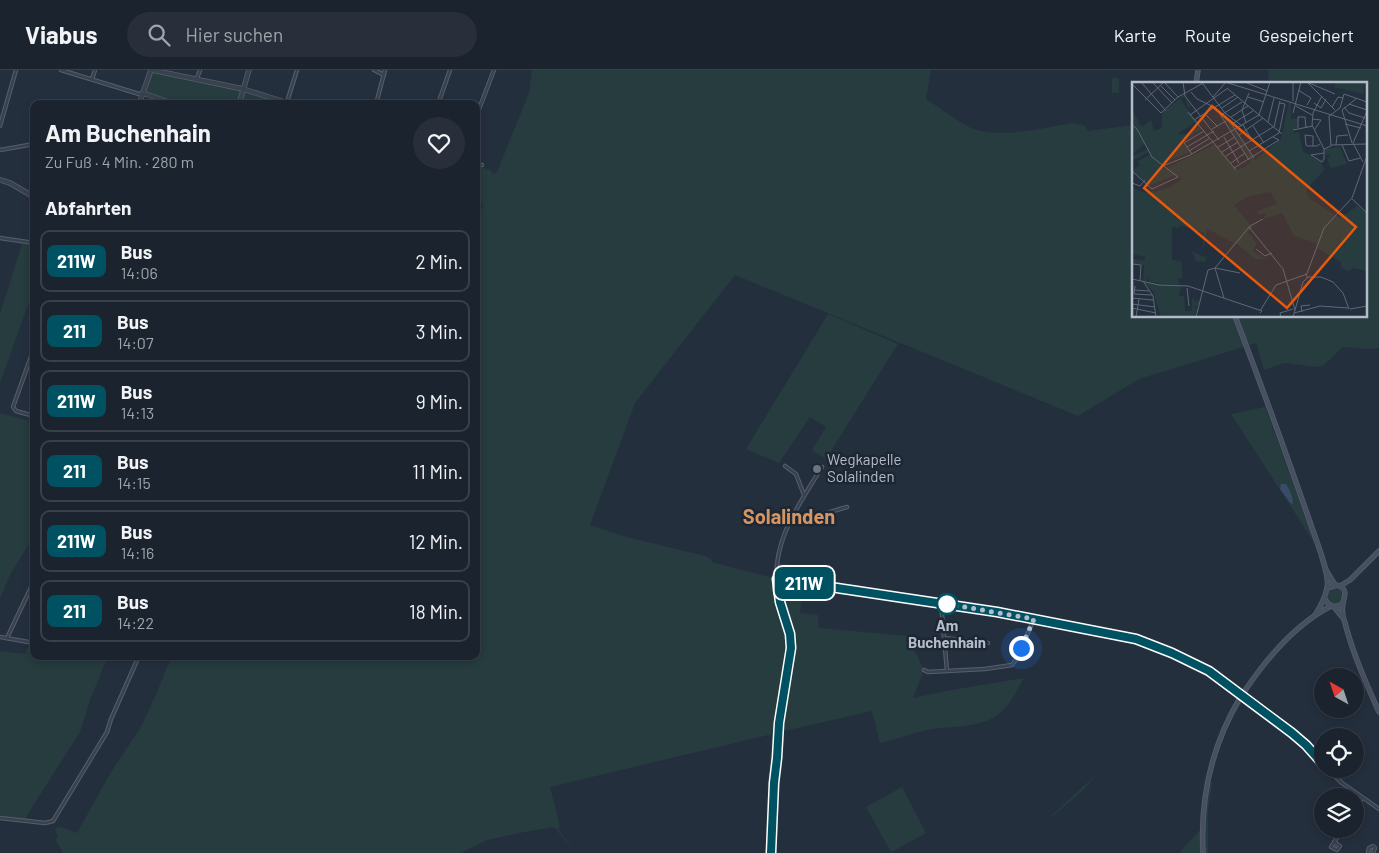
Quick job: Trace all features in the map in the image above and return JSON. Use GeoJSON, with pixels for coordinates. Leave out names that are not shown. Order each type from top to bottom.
{"type":"FeatureCollection","features":[{"type":"Feature","properties":{"kind":"main road"},"geometry":{"type":"LineString","coordinates":[[1236,318],[1295,478],[1325,568],[1328,588]]}},
{"type":"Feature","properties":{"kind":"main road"},"geometry":{"type":"LineString","coordinates":[[1344,590],[1350,580],[1379,551]]}},
{"type":"Feature","properties":{"kind":"main road"},"geometry":{"type":"LineString","coordinates":[[1325,568],[1344,590],[1346,597],[1343,603],[1344,620],[1362,672],[1379,712]]}},
{"type":"Feature","properties":{"kind":"main road"},"geometry":{"type":"LineString","coordinates":[[1203,853],[1203,812],[1209,776],[1221,736],[1240,698],[1274,654],[1315,615],[1325,599],[1324,594],[1328,588],[1350,580]]}},
{"type":"Feature","properties":{"kind":"main road"},"geometry":{"type":"LineString","coordinates":[[1325,599],[1344,620]]}},
{"type":"Feature","properties":{"kind":"main road"},"geometry":{"type":"LineString","coordinates":[[1315,615],[1343,603]]}},
{"type":"Feature","properties":{"kind":"street"},"geometry":{"type":"LineString","coordinates":[[0,126],[16,70]]}},
{"type":"Feature","properties":{"kind":"street"},"geometry":{"type":"LineString","coordinates":[[61,70],[163,100]]}},
{"type":"Feature","properties":{"kind":"street"},"geometry":{"type":"LineString","coordinates":[[92,79],[95,70]]}},
{"type":"Feature","properties":{"kind":"street"},"geometry":{"type":"LineString","coordinates":[[140,100],[152,70],[197,78],[279,100]]}},
{"type":"Feature","properties":{"kind":"street"},"geometry":{"type":"LineString","coordinates":[[197,78],[200,70]]}},
{"type":"Feature","properties":{"kind":"street"},"geometry":{"type":"LineString","coordinates":[[240,100],[249,70]]}},
{"type":"Feature","properties":{"kind":"street"},"geometry":{"type":"LineString","coordinates":[[290,100],[297,70]]}},
{"type":"Feature","properties":{"kind":"street"},"geometry":{"type":"LineString","coordinates":[[374,70],[384,75]]}},
{"type":"Feature","properties":{"kind":"street"},"geometry":{"type":"LineString","coordinates":[[377,100],[385,70]]}},
{"type":"Feature","properties":{"kind":"street"},"geometry":{"type":"LineString","coordinates":[[439,100],[450,70]]}},
{"type":"Feature","properties":{"kind":"street"},"geometry":{"type":"LineString","coordinates":[[480,107],[494,70]]}},
{"type":"Feature","properties":{"kind":"street"},"geometry":{"type":"LineString","coordinates":[[0,150],[30,145]]}},
{"type":"Feature","properties":{"kind":"street"},"geometry":{"type":"LineString","coordinates":[[0,180],[10,183],[30,196]]}},
{"type":"Feature","properties":{"kind":"street"},"geometry":{"type":"LineString","coordinates":[[0,238],[30,242]]}},
{"type":"Feature","properties":{"kind":"street"},"geometry":{"type":"LineString","coordinates":[[30,360],[14,410],[30,415]]}},
{"type":"Feature","properties":{"kind":"street"},"geometry":{"type":"LineString","coordinates":[[784,466],[796,474],[804,495]]}},
{"type":"Feature","properties":{"kind":"street"},"geometry":{"type":"LineString","coordinates":[[771,853],[779,723],[791,648],[790,634],[780,602],[777,567],[781,544],[792,517],[822,468]]}},
{"type":"Feature","properties":{"kind":"street"},"geometry":{"type":"LineString","coordinates":[[792,517],[806,519],[847,507]]}},
{"type":"Feature","properties":{"kind":"street"},"geometry":{"type":"LineString","coordinates":[[777,579],[941,603],[1136,639],[1200,665],[1222,679],[1292,733],[1314,754]]}},
{"type":"Feature","properties":{"kind":"street"},"geometry":{"type":"LineString","coordinates":[[7,638],[30,589]]}},
{"type":"Feature","properties":{"kind":"street"},"geometry":{"type":"LineString","coordinates":[[941,603],[947,671]]}},
{"type":"Feature","properties":{"kind":"street"},"geometry":{"type":"LineString","coordinates":[[924,670],[928,672],[986,669],[1012,665],[1034,619]]}},
{"type":"Feature","properties":{"kind":"street"},"geometry":{"type":"LineString","coordinates":[[0,637],[30,641]]}},
{"type":"Feature","properties":{"kind":"street"},"geometry":{"type":"LineString","coordinates":[[944,638],[988,643]]}},
{"type":"Feature","properties":{"kind":"street"},"geometry":{"type":"LineString","coordinates":[[0,818],[46,823],[52,821],[107,732],[137,660]]}},
{"type":"Feature","properties":{"kind":"street"},"geometry":{"type":"LineString","coordinates":[[1336,778],[1348,788]]}},
{"type":"Feature","properties":{"kind":"street"},"geometry":{"type":"LineString","coordinates":[[1364,799],[1379,809]]}},
{"type":"Feature","properties":{"kind":"street"},"geometry":{"type":"LineString","coordinates":[[1334,842],[1337,838]]}},
{"type":"Feature","properties":{"kind":"street"},"geometry":{"type":"LineString","coordinates":[[1368,853],[1369,848],[1373,846],[1375,848],[1374,853]]}},
{"type":"Feature","properties":{"kind":"green space"},"geometry":{"type":"Polygon","coordinates":[[[532,70],[931,70],[926,99],[963,124],[980,131],[992,133],[1020,132],[1072,123],[1083,125],[1087,131],[1132,125],[1132,318],[1366,318],[1366,82],[1269,82],[1268,70],[1379,70],[1379,348],[1343,347],[1324,365],[1317,367],[1284,363],[1264,370],[1256,343],[1139,379],[1078,416],[735,275],[635,403],[590,525],[623,536],[705,556],[711,559],[712,562],[773,578],[774,581],[803,585],[800,613],[818,615],[819,628],[908,636],[924,670],[913,698],[1024,678],[1011,701],[1000,713],[977,724],[926,730],[880,743],[872,711],[784,731],[778,794],[776,853],[773,853],[775,783],[781,732],[776,734],[770,791],[768,853],[766,853],[767,796],[772,734],[550,787],[560,826],[558,829],[576,853],[554,827],[487,840],[461,853],[63,853],[55,839],[58,837],[55,828],[61,827],[77,833],[111,772],[141,727],[171,660],[480,660],[480,215],[483,204],[480,203],[480,166],[490,170],[494,174],[497,172],[529,93],[532,70]]]}},
{"type":"Feature","properties":{"kind":"green space"},"geometry":{"type":"Polygon","coordinates":[[[152,72],[198,80],[241,91],[238,100],[167,100],[145,93],[152,72]]]}},
{"type":"Feature","properties":{"kind":"green space"},"geometry":{"type":"Polygon","coordinates":[[[1112,78],[1119,78],[1119,93],[1112,93],[1112,78]]]}},
{"type":"Feature","properties":{"kind":"green space"},"geometry":{"type":"Polygon","coordinates":[[[244,91],[274,100],[242,100],[244,91]]]}},
{"type":"Feature","properties":{"kind":"green space"},"geometry":{"type":"Polygon","coordinates":[[[22,244],[30,245],[30,299],[0,383],[0,314],[22,244]]]}},
{"type":"Feature","properties":{"kind":"green space"},"geometry":{"type":"Polygon","coordinates":[[[828,314],[898,344],[826,459],[812,450],[826,427],[810,417],[779,463],[746,449],[828,314]]]}},
{"type":"Feature","properties":{"kind":"green space"},"geometry":{"type":"Polygon","coordinates":[[[1265,407],[1317,547],[1231,414],[1265,407]],[[1284,483],[1280,489],[1290,503],[1293,504],[1294,502],[1284,483]]]}},
{"type":"Feature","properties":{"kind":"green space"},"geometry":{"type":"Polygon","coordinates":[[[0,413],[30,421],[30,542],[11,573],[0,598],[0,413]]]}},
{"type":"Feature","properties":{"kind":"green space"},"geometry":{"type":"Polygon","coordinates":[[[779,563],[807,567],[804,582],[780,577],[779,563]]]}},
{"type":"Feature","properties":{"kind":"green space"},"geometry":{"type":"Polygon","coordinates":[[[1332,588],[1338,588],[1343,593],[1341,602],[1332,604],[1327,599],[1327,593],[1332,588]]]}},
{"type":"Feature","properties":{"kind":"green space"},"geometry":{"type":"Polygon","coordinates":[[[30,643],[30,660],[106,660],[90,700],[80,732],[25,820],[0,815],[0,651],[25,654],[30,643]]]}},
{"type":"Feature","properties":{"kind":"green space"},"geometry":{"type":"Polygon","coordinates":[[[1097,774],[1083,790],[1052,815],[1097,774]]]}},
{"type":"Feature","properties":{"kind":"green space"},"geometry":{"type":"Polygon","coordinates":[[[1210,782],[1212,784],[1208,811],[1208,853],[1205,853],[1205,812],[1210,782]]]}},
{"type":"Feature","properties":{"kind":"green space"},"geometry":{"type":"Polygon","coordinates":[[[902,787],[926,833],[890,853],[866,807],[902,787]]]}},
{"type":"Feature","properties":{"kind":"green space"},"geometry":{"type":"Polygon","coordinates":[[[1201,829],[1202,853],[1179,853],[1201,829]]]}},
{"type":"Feature","properties":{"kind":"water"},"geometry":{"type":"Polygon","coordinates":[[[1281,484],[1286,484],[1292,496],[1293,504],[1290,503],[1280,489],[1281,484]]]}},
{"type":"Feature","properties":{"kind":"bus line","name":"211W"},"geometry":{"type":"LineString","coordinates":[[771,853],[779,723],[791,648],[790,634],[780,602],[777,579],[997,612],[1136,639],[1200,665],[1222,679],[1292,733],[1314,754]]}},
{"type":"Feature","properties":{"kind":"place","name":"Wegkapelle Solalinden"},"geometry":{"type":"Point","coordinates":[817,469]}},
{"type":"Feature","properties":{"kind":"place","name":"Am Buchenhain"},"geometry":{"type":"Point","coordinates":[947,604]}},
{"type":"Feature","properties":{"kind":"district","name":"Solalinden"},"geometry":{"type":"Point","coordinates":[789,517]}},
{"type":"Feature","properties":{"kind":"route"},"geometry":{"type":"LineString","coordinates":[[947,604],[1034,619],[1021,648]]}}]}
